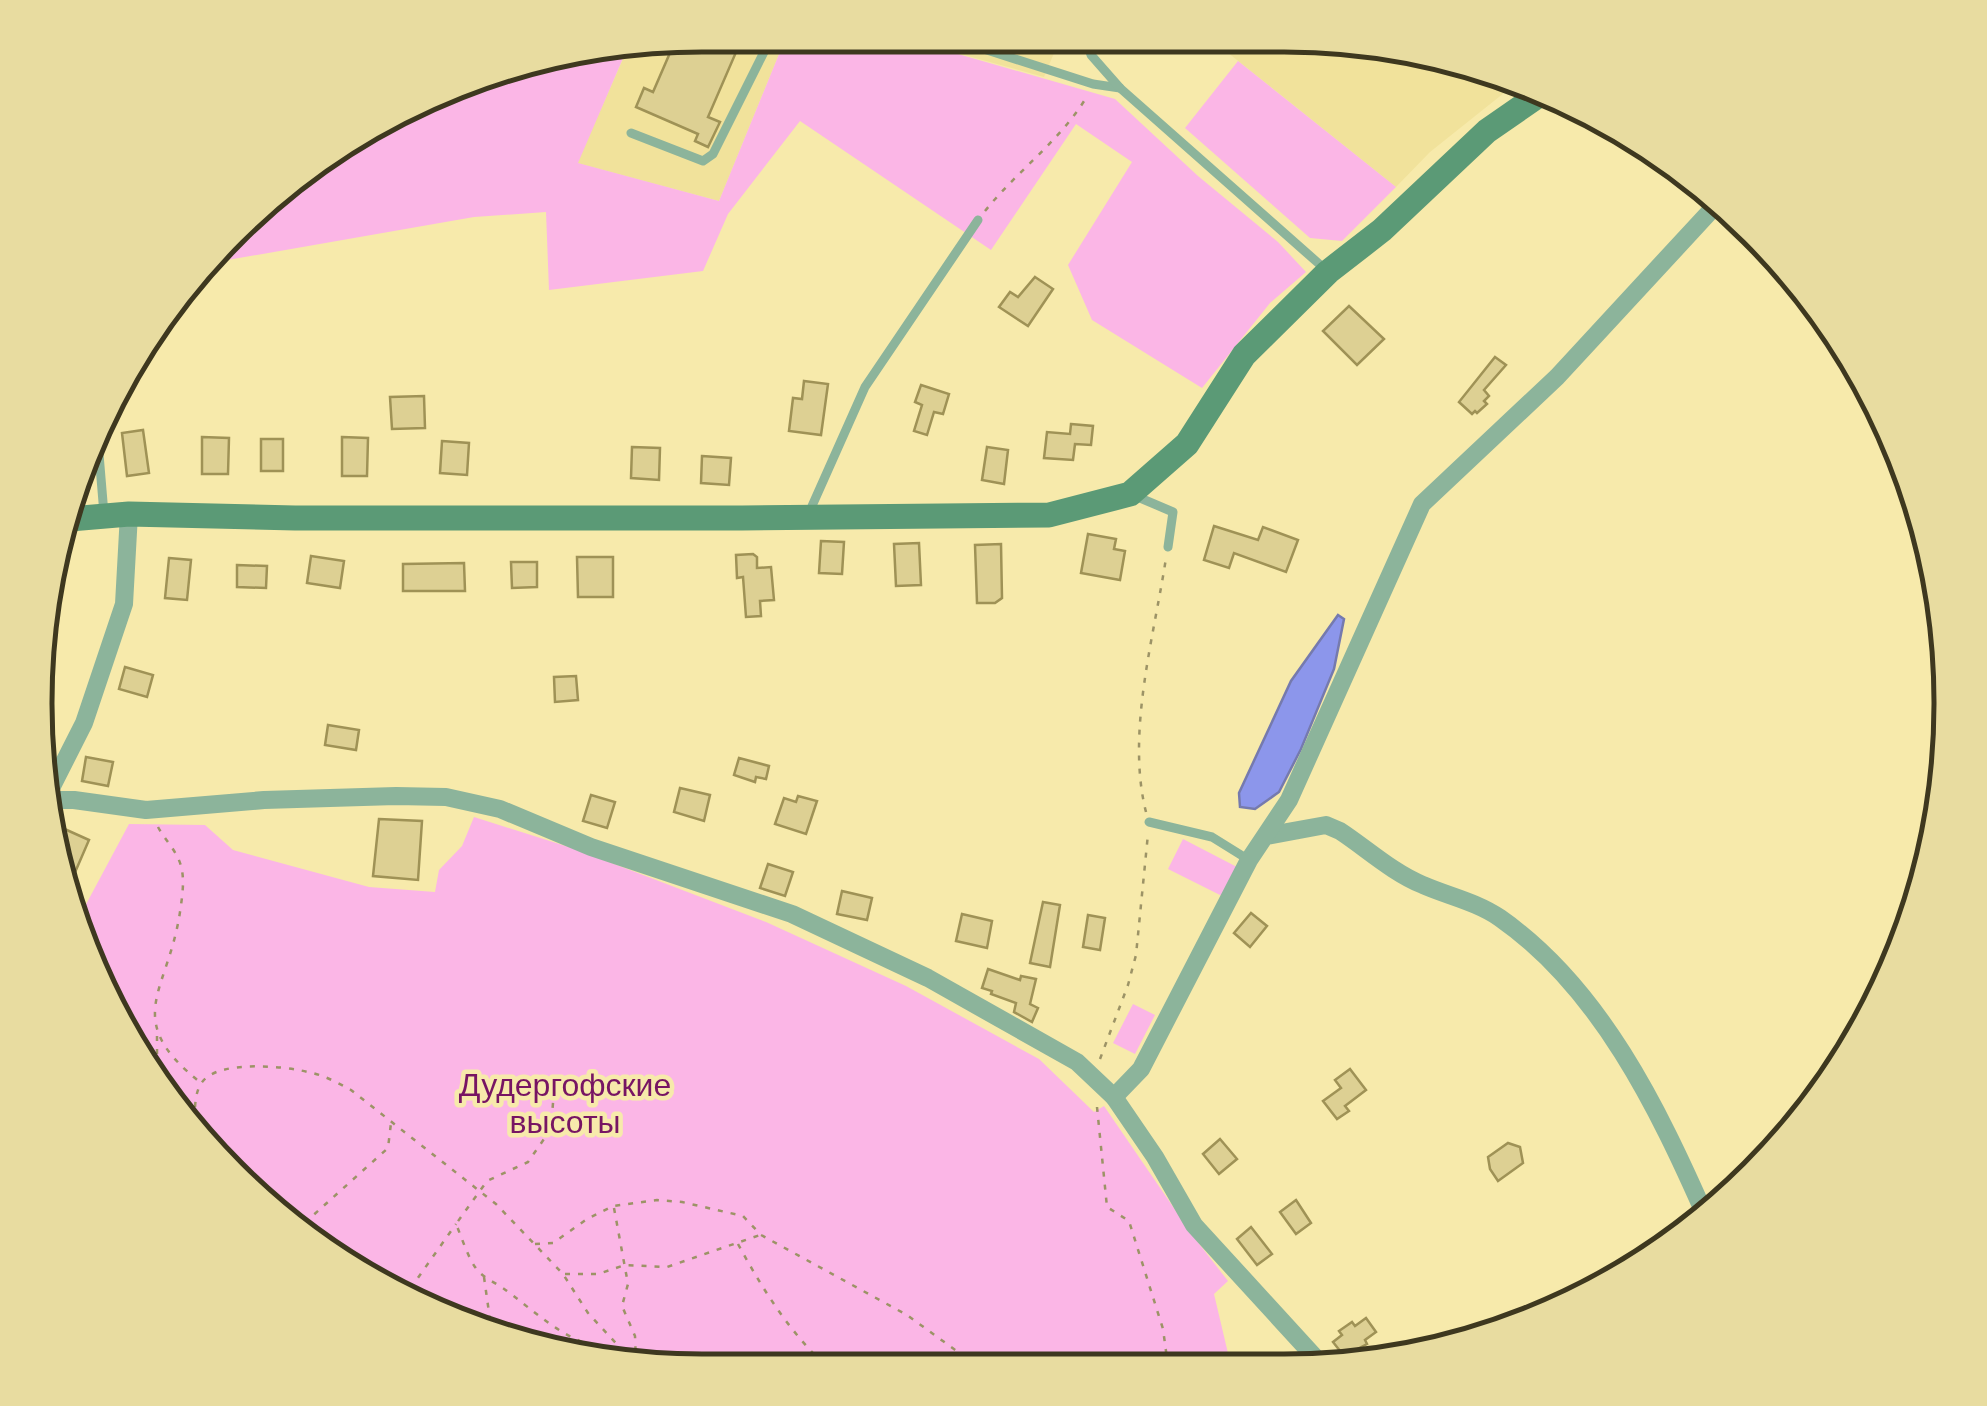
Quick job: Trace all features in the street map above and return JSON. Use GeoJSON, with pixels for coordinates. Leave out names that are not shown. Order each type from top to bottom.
{"type":"FeatureCollection","features":[{"type":"Feature","properties":{"kind":"street"},"geometry":{"type":"LineString","coordinates":[[80,518],[117,515],[1049,515],[1130,494],[1187,444],[1244,355],[1328,272],[1382,230],[1486,131],[1530,101]]}},
{"type":"Feature","properties":{"kind":"street"},"geometry":{"type":"LineString","coordinates":[[1114,1097],[1140,1069],[1249,860],[1289,800],[1422,504],[1557,377],[1709,211]]}},
{"type":"Feature","properties":{"kind":"street"},"geometry":{"type":"LineString","coordinates":[[57,776],[84,723],[124,604],[117,515]]}},
{"type":"Feature","properties":{"kind":"street"},"geometry":{"type":"LineString","coordinates":[[60,802],[146,810],[356,795],[446,797],[500,810],[591,846],[792,914],[928,978],[1077,1062],[1096,1078],[1114,1097],[1155,1157],[1194,1225],[1311,1353]]}},
{"type":"Feature","properties":{"kind":"street"},"geometry":{"type":"LineString","coordinates":[[1266,836],[1326,825],[1340,830],[1419,884],[1498,916],[1549,958],[1592,1006],[1672,1139],[1700,1203]]}},
{"type":"Feature","properties":{"kind":"lane"},"geometry":{"type":"LineString","coordinates":[[631,133],[703,161],[713,154],[764,52]]}},
{"type":"Feature","properties":{"kind":"lane"},"geometry":{"type":"LineString","coordinates":[[993,52],[1093,84],[1120,88]]}},
{"type":"Feature","properties":{"kind":"lane"},"geometry":{"type":"LineString","coordinates":[[1090,52],[1120,88],[1328,272]]}},
{"type":"Feature","properties":{"kind":"lane"},"geometry":{"type":"LineString","coordinates":[[811,518],[812,506],[865,387],[978,220]]}},
{"type":"Feature","properties":{"kind":"lane"},"geometry":{"type":"LineString","coordinates":[[102,453],[117,515]]}},
{"type":"Feature","properties":{"kind":"lane"},"geometry":{"type":"LineString","coordinates":[[1130,494],[1172,512],[1168,547]]}},
{"type":"Feature","properties":{"kind":"lane"},"geometry":{"type":"LineString","coordinates":[[1148,822],[1212,837],[1249,860]]}},
{"type":"Feature","properties":{"kind":"path"},"geometry":{"type":"LineString","coordinates":[[978,220],[1004,186],[1067,126],[1093,84]]}},
{"type":"Feature","properties":{"kind":"path"},"geometry":{"type":"LineString","coordinates":[[158,1057],[153,1008],[177,934],[182,868],[172,845],[159,831]]}},
{"type":"Feature","properties":{"kind":"path"},"geometry":{"type":"LineString","coordinates":[[157,1036],[180,1067],[201,1083]]}},
{"type":"Feature","properties":{"kind":"path"},"geometry":{"type":"LineString","coordinates":[[196,1109],[201,1083],[212,1072],[227,1067],[310,1072],[351,1090],[478,1189],[563,1274],[588,1314],[620,1348]]}},
{"type":"Feature","properties":{"kind":"path"},"geometry":{"type":"LineString","coordinates":[[1096,1078],[1107,1208],[1129,1221],[1163,1329],[1166,1354]]}},
{"type":"Feature","properties":{"kind":"path"},"geometry":{"type":"LineString","coordinates":[[413,1285],[478,1189],[487,1180],[528,1162],[552,1128],[554,1090]]}},
{"type":"Feature","properties":{"kind":"path"},"geometry":{"type":"LineString","coordinates":[[309,1220],[388,1148],[392,1122]]}},
{"type":"Feature","properties":{"kind":"path"},"geometry":{"type":"LineString","coordinates":[[534,1244],[552,1243],[613,1206],[657,1200],[742,1216],[761,1235],[907,1315],[964,1354]]}},
{"type":"Feature","properties":{"kind":"path"},"geometry":{"type":"LineString","coordinates":[[613,1206],[628,1284],[622,1306],[635,1336],[636,1350]]}},
{"type":"Feature","properties":{"kind":"path"},"geometry":{"type":"LineString","coordinates":[[456,1224],[484,1277],[577,1341]]}},
{"type":"Feature","properties":{"kind":"path"},"geometry":{"type":"LineString","coordinates":[[563,1274],[598,1274],[625,1265],[667,1267],[761,1235]]}},
{"type":"Feature","properties":{"kind":"path"},"geometry":{"type":"LineString","coordinates":[[738,1243],[759,1282],[813,1354]]}},
{"type":"Feature","properties":{"kind":"path"},"geometry":{"type":"LineString","coordinates":[[484,1277],[490,1317]]}},
{"type":"Feature","properties":{"kind":"shaded area"},"geometry":{"type":"Polygon","coordinates":[[[780,52],[719,201],[577,163],[624,57],[780,52]]]}},
{"type":"Feature","properties":{"kind":"shaded area"},"geometry":{"type":"Polygon","coordinates":[[[953,52],[1054,52],[1044,77],[953,52]]]}},
{"type":"Feature","properties":{"kind":"shaded area"},"geometry":{"type":"Polygon","coordinates":[[[1227,52],[1369,58],[1452,75],[1506,92],[1430,152],[1396,187],[1227,52]]]}},
{"type":"Feature","properties":{"kind":"green space"},"geometry":{"type":"Polygon","coordinates":[[[780,52],[951,52],[1115,99],[1198,176],[1278,242],[1306,272],[1270,303],[1202,388],[1092,320],[1068,265],[1132,162],[1076,124],[991,250],[800,121],[728,214],[703,271],[549,290],[546,212],[474,217],[227,260],[307,187],[415,120],[494,87],[618,58],[623,57],[578,163],[719,201],[780,52]]]}},
{"type":"Feature","properties":{"kind":"green space"},"geometry":{"type":"Polygon","coordinates":[[[1238,61],[1396,187],[1342,241],[1310,238],[1185,128],[1238,61]]]}},
{"type":"Feature","properties":{"kind":"green space","name":"Дудергофские высоты"},"geometry":{"type":"Polygon","coordinates":[[[474,817],[575,849],[766,922],[906,986],[1039,1059],[1094,1112],[1104,1106],[1228,1281],[1214,1294],[1228,1354],[703,1354],[618,1348],[535,1331],[454,1304],[342,1244],[243,1163],[187,1099],[120,991],[85,906],[129,824],[205,825],[233,850],[369,887],[435,892],[439,870],[462,846],[474,817]]]}},
{"type":"Feature","properties":{"kind":"green space"},"geometry":{"type":"Polygon","coordinates":[[[1183,839],[1237,867],[1222,896],[1168,869],[1183,839]]]}},
{"type":"Feature","properties":{"kind":"green space"},"geometry":{"type":"Polygon","coordinates":[[[1133,1004],[1155,1015],[1135,1054],[1113,1043],[1133,1004]]]}},
{"type":"Feature","properties":{"kind":"water"},"geometry":{"type":"Polygon","coordinates":[[[1338,615],[1344,619],[1334,669],[1301,749],[1279,792],[1255,809],[1240,807],[1239,793],[1291,681],[1338,615]]]}},
{"type":"Feature","properties":{"kind":"building"},"geometry":{"type":"Polygon","coordinates":[[[736,52],[708,117],[720,122],[708,147],[695,141],[698,134],[636,107],[644,88],[653,92],[670,54],[736,52]]]}},
{"type":"Feature","properties":{"kind":"building"},"geometry":{"type":"Polygon","coordinates":[[[1035,277],[1053,289],[1028,326],[999,307],[1010,292],[1018,297],[1035,277]]]}},
{"type":"Feature","properties":{"kind":"building"},"geometry":{"type":"Polygon","coordinates":[[[1349,306],[1384,339],[1357,365],[1323,331],[1349,306]]]}},
{"type":"Feature","properties":{"kind":"building"},"geometry":{"type":"Polygon","coordinates":[[[1495,357],[1506,365],[1484,390],[1489,396],[1484,401],[1487,404],[1472,414],[1459,402],[1495,357]]]}},
{"type":"Feature","properties":{"kind":"building"},"geometry":{"type":"Polygon","coordinates":[[[804,381],[828,384],[821,435],[789,431],[793,398],[802,399],[804,381]]]}},
{"type":"Feature","properties":{"kind":"building"},"geometry":{"type":"Polygon","coordinates":[[[921,385],[949,394],[943,414],[934,412],[927,435],[914,431],[922,405],[915,402],[921,385]]]}},
{"type":"Feature","properties":{"kind":"building"},"geometry":{"type":"Polygon","coordinates":[[[424,396],[425,428],[392,429],[390,397],[424,396]]]}},
{"type":"Feature","properties":{"kind":"building"},"geometry":{"type":"Polygon","coordinates":[[[1071,424],[1093,426],[1091,445],[1075,444],[1073,460],[1044,458],[1047,432],[1070,434],[1071,424]]]}},
{"type":"Feature","properties":{"kind":"building"},"geometry":{"type":"Polygon","coordinates":[[[143,430],[149,473],[127,476],[122,433],[143,430]]]}},
{"type":"Feature","properties":{"kind":"building"},"geometry":{"type":"Polygon","coordinates":[[[202,437],[229,438],[228,474],[202,474],[202,437]]]}},
{"type":"Feature","properties":{"kind":"building"},"geometry":{"type":"Polygon","coordinates":[[[342,437],[368,438],[367,476],[342,476],[342,437]]]}},
{"type":"Feature","properties":{"kind":"building"},"geometry":{"type":"Polygon","coordinates":[[[261,439],[283,439],[283,471],[261,471],[261,439]]]}},
{"type":"Feature","properties":{"kind":"building"},"geometry":{"type":"Polygon","coordinates":[[[442,441],[469,443],[467,475],[440,473],[442,441]]]}},
{"type":"Feature","properties":{"kind":"building"},"geometry":{"type":"Polygon","coordinates":[[[632,447],[660,448],[659,480],[631,478],[632,447]]]}},
{"type":"Feature","properties":{"kind":"building"},"geometry":{"type":"Polygon","coordinates":[[[987,447],[1008,450],[1004,484],[982,480],[987,447]]]}},
{"type":"Feature","properties":{"kind":"building"},"geometry":{"type":"Polygon","coordinates":[[[702,456],[731,458],[729,485],[701,483],[702,456]]]}},
{"type":"Feature","properties":{"kind":"building"},"geometry":{"type":"Polygon","coordinates":[[[1214,526],[1258,540],[1263,527],[1298,540],[1286,572],[1234,553],[1229,568],[1204,560],[1214,526]]]}},
{"type":"Feature","properties":{"kind":"building"},"geometry":{"type":"Polygon","coordinates":[[[1088,534],[1116,539],[1114,549],[1125,551],[1120,580],[1081,573],[1088,534]]]}},
{"type":"Feature","properties":{"kind":"building"},"geometry":{"type":"Polygon","coordinates":[[[821,541],[844,542],[842,574],[819,573],[821,541]]]}},
{"type":"Feature","properties":{"kind":"building"},"geometry":{"type":"Polygon","coordinates":[[[919,543],[921,585],[896,586],[894,544],[919,543]]]}},
{"type":"Feature","properties":{"kind":"building"},"geometry":{"type":"Polygon","coordinates":[[[1001,544],[1002,598],[995,603],[977,603],[975,545],[1001,544]]]}},
{"type":"Feature","properties":{"kind":"building"},"geometry":{"type":"Polygon","coordinates":[[[736,555],[757,557],[757,568],[771,567],[774,600],[760,601],[761,616],[746,617],[743,577],[737,578],[736,555]]]}},
{"type":"Feature","properties":{"kind":"building"},"geometry":{"type":"Polygon","coordinates":[[[311,556],[344,561],[340,588],[307,583],[311,556]]]}},
{"type":"Feature","properties":{"kind":"building"},"geometry":{"type":"Polygon","coordinates":[[[577,557],[613,557],[613,597],[578,597],[577,557]]]}},
{"type":"Feature","properties":{"kind":"building"},"geometry":{"type":"Polygon","coordinates":[[[169,558],[191,560],[187,600],[165,598],[169,558]]]}},
{"type":"Feature","properties":{"kind":"building"},"geometry":{"type":"Polygon","coordinates":[[[511,562],[537,562],[537,587],[512,588],[511,562]]]}},
{"type":"Feature","properties":{"kind":"building"},"geometry":{"type":"Polygon","coordinates":[[[464,563],[465,591],[403,591],[403,564],[464,563]]]}},
{"type":"Feature","properties":{"kind":"building"},"geometry":{"type":"Polygon","coordinates":[[[237,565],[267,566],[266,588],[237,587],[237,565]]]}},
{"type":"Feature","properties":{"kind":"building"},"geometry":{"type":"Polygon","coordinates":[[[125,667],[153,675],[147,697],[119,689],[125,667]]]}},
{"type":"Feature","properties":{"kind":"building"},"geometry":{"type":"Polygon","coordinates":[[[576,676],[578,700],[555,702],[554,677],[576,676]]]}},
{"type":"Feature","properties":{"kind":"building"},"geometry":{"type":"Polygon","coordinates":[[[328,725],[359,730],[356,750],[325,745],[328,725]]]}},
{"type":"Feature","properties":{"kind":"building"},"geometry":{"type":"Polygon","coordinates":[[[86,757],[113,762],[108,786],[82,781],[86,757]]]}},
{"type":"Feature","properties":{"kind":"building"},"geometry":{"type":"Polygon","coordinates":[[[739,758],[769,766],[766,779],[756,777],[755,782],[734,775],[739,758]]]}},
{"type":"Feature","properties":{"kind":"building"},"geometry":{"type":"Polygon","coordinates":[[[680,788],[710,795],[704,821],[674,812],[680,788]]]}},
{"type":"Feature","properties":{"kind":"building"},"geometry":{"type":"Polygon","coordinates":[[[591,795],[615,802],[607,828],[583,821],[591,795]]]}},
{"type":"Feature","properties":{"kind":"building"},"geometry":{"type":"Polygon","coordinates":[[[798,796],[817,801],[806,834],[775,824],[784,798],[796,802],[798,796]]]}},
{"type":"Feature","properties":{"kind":"building"},"geometry":{"type":"Polygon","coordinates":[[[379,819],[422,821],[418,880],[373,876],[379,819]]]}},
{"type":"Feature","properties":{"kind":"building"},"geometry":{"type":"Polygon","coordinates":[[[65,829],[89,840],[75,872],[65,829]]]}},
{"type":"Feature","properties":{"kind":"building"},"geometry":{"type":"Polygon","coordinates":[[[768,864],[793,872],[785,896],[760,888],[768,864]]]}},
{"type":"Feature","properties":{"kind":"building"},"geometry":{"type":"Polygon","coordinates":[[[842,891],[872,898],[867,920],[837,914],[842,891]]]}},
{"type":"Feature","properties":{"kind":"building"},"geometry":{"type":"Polygon","coordinates":[[[1043,902],[1060,905],[1050,967],[1030,963],[1043,902]]]}},
{"type":"Feature","properties":{"kind":"building"},"geometry":{"type":"Polygon","coordinates":[[[1251,913],[1267,926],[1250,947],[1234,933],[1251,913]]]}},
{"type":"Feature","properties":{"kind":"building"},"geometry":{"type":"Polygon","coordinates":[[[962,914],[992,921],[987,948],[956,941],[962,914]]]}},
{"type":"Feature","properties":{"kind":"building"},"geometry":{"type":"Polygon","coordinates":[[[1088,915],[1105,918],[1100,950],[1083,947],[1088,915]]]}},
{"type":"Feature","properties":{"kind":"building"},"geometry":{"type":"Polygon","coordinates":[[[988,969],[1020,980],[1021,976],[1036,979],[1030,1004],[1038,1008],[1032,1022],[1014,1012],[1016,1003],[982,988],[988,969]]]}},
{"type":"Feature","properties":{"kind":"building"},"geometry":{"type":"Polygon","coordinates":[[[1350,1069],[1366,1090],[1345,1106],[1349,1111],[1337,1119],[1323,1101],[1341,1088],[1335,1080],[1350,1069]]]}},
{"type":"Feature","properties":{"kind":"building"},"geometry":{"type":"Polygon","coordinates":[[[1220,1139],[1237,1159],[1219,1174],[1203,1154],[1220,1139]]]}},
{"type":"Feature","properties":{"kind":"building"},"geometry":{"type":"Polygon","coordinates":[[[1508,1143],[1520,1147],[1523,1163],[1498,1181],[1488,1157],[1508,1143]]]}},
{"type":"Feature","properties":{"kind":"building"},"geometry":{"type":"Polygon","coordinates":[[[1296,1200],[1311,1223],[1296,1234],[1280,1212],[1296,1200]]]}},
{"type":"Feature","properties":{"kind":"building"},"geometry":{"type":"Polygon","coordinates":[[[1251,1227],[1272,1254],[1257,1265],[1237,1239],[1251,1227]]]}},
{"type":"Feature","properties":{"kind":"building"},"geometry":{"type":"Polygon","coordinates":[[[1366,1318],[1376,1332],[1357,1349],[1340,1351],[1333,1342],[1342,1335],[1339,1331],[1352,1322],[1355,1326],[1366,1318]]]}}]}
